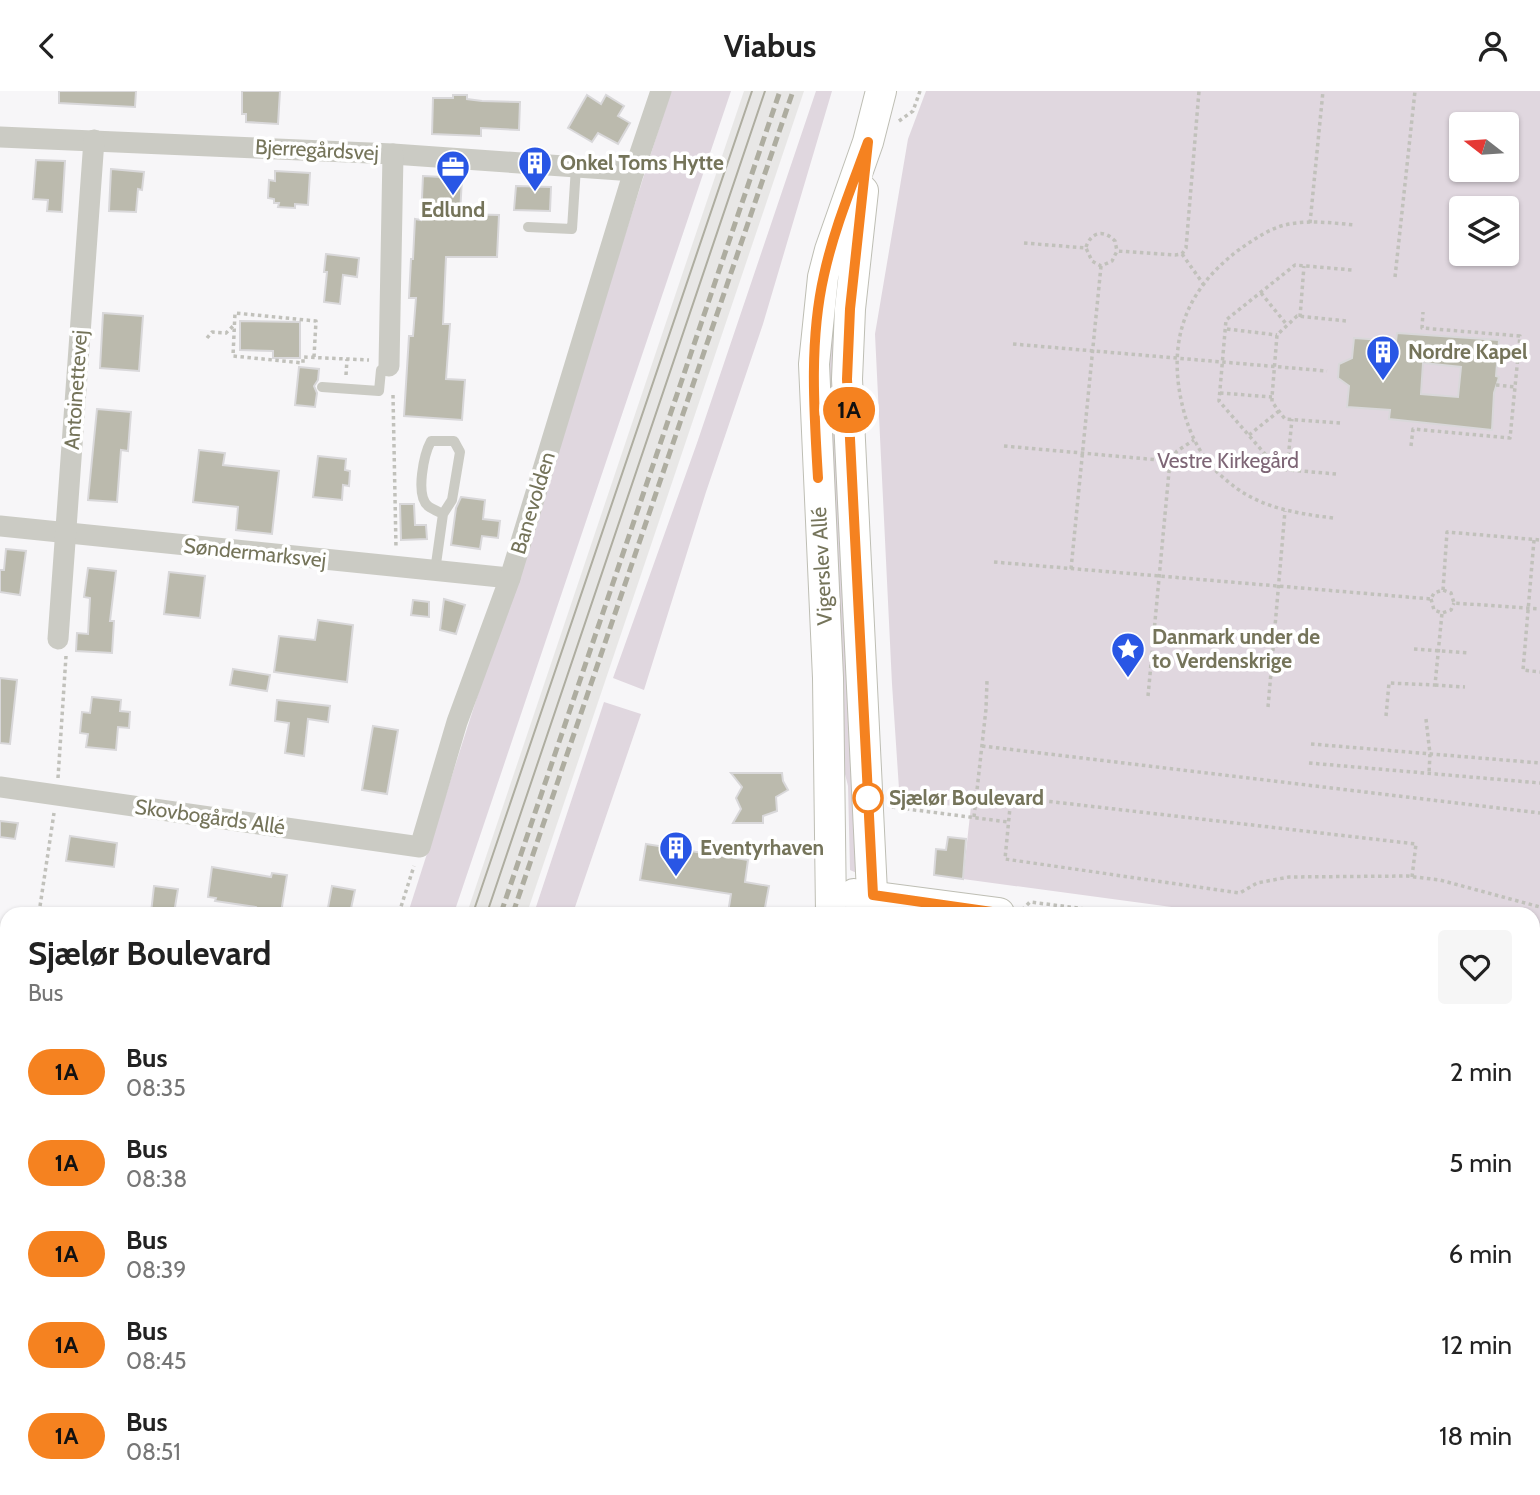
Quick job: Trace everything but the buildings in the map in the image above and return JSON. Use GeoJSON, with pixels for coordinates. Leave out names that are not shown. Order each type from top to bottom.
{"type":"FeatureCollection","features":[{"type":"Feature","properties":{"kind":"street","name":"Banevolden"},"geometry":{"type":"LineString","coordinates":[[420,847],[457,722],[510,578],[661,91]]}},
{"type":"Feature","properties":{"kind":"street","name":"Vigerslev Allé"},"geometry":{"type":"LineString","coordinates":[[831,903],[828,678],[814,364],[817,314],[826,263],[868,142],[881,91]]}},
{"type":"Feature","properties":{"kind":"street","name":"Bjerregårdsvej"},"geometry":{"type":"LineString","coordinates":[[0,137],[393,154],[635,171]]}},
{"type":"Feature","properties":{"kind":"street","name":"Antoinettevej"},"geometry":{"type":"LineString","coordinates":[[58,639],[94,140]]}},
{"type":"Feature","properties":{"kind":"street","name":"Vigerslev Allé"},"geometry":{"type":"LineString","coordinates":[[868,142],[850,309],[847,379],[873,904]]}},
{"type":"Feature","properties":{"kind":"street"},"geometry":{"type":"LineString","coordinates":[[389,363],[393,154]]}},
{"type":"Feature","properties":{"kind":"street","name":"Søndermarksvej"},"geometry":{"type":"LineString","coordinates":[[0,526],[510,578]]}},
{"type":"Feature","properties":{"kind":"street","name":"Skovbogårds Allé"},"geometry":{"type":"LineString","coordinates":[[0,787],[420,847]]}},
{"type":"Feature","properties":{"kind":"street"},"geometry":{"type":"LineString","coordinates":[[831,903],[915,907]]}},
{"type":"Feature","properties":{"kind":"lane"},"geometry":{"type":"LineString","coordinates":[[528,227],[572,229],[576,167]]}},
{"type":"Feature","properties":{"kind":"lane"},"geometry":{"type":"LineString","coordinates":[[322,387],[379,391],[381,370],[389,363]]}},
{"type":"Feature","properties":{"kind":"lane"},"geometry":{"type":"LineString","coordinates":[[435,571],[443,514],[453,500],[460,452],[454,441],[431,441],[425,453],[421,496],[427,506],[443,514]]}},
{"type":"Feature","properties":{"kind":"path"},"geometry":{"type":"LineString","coordinates":[[1117,251],[1175,255],[1182,254],[1186,248],[1199,91]]}},
{"type":"Feature","properties":{"kind":"path"},"geometry":{"type":"LineString","coordinates":[[1310,223],[1323,91]]}},
{"type":"Feature","properties":{"kind":"path"},"geometry":{"type":"LineString","coordinates":[[1395,277],[1415,91]]}},
{"type":"Feature","properties":{"kind":"path"},"geometry":{"type":"LineString","coordinates":[[1333,517],[1285,511],[1261,503],[1226,480],[1211,466],[1190,433],[1179,393],[1176,358],[1180,334],[1194,298],[1232,255],[1264,233],[1282,226],[1310,223],[1355,225]]}},
{"type":"Feature","properties":{"kind":"path"},"geometry":{"type":"LineString","coordinates":[[1099,233],[1115,241],[1117,251],[1112,261],[1101,266],[1092,261],[1086,248],[1090,239],[1099,233]]}},
{"type":"Feature","properties":{"kind":"path"},"geometry":{"type":"LineString","coordinates":[[1024,243],[1086,248]]}},
{"type":"Feature","properties":{"kind":"path"},"geometry":{"type":"LineString","coordinates":[[1182,254],[1204,285]]}},
{"type":"Feature","properties":{"kind":"path"},"geometry":{"type":"LineString","coordinates":[[1336,474],[1278,469],[1219,401],[1226,320],[1295,265],[1352,270]]}},
{"type":"Feature","properties":{"kind":"path"},"geometry":{"type":"LineString","coordinates":[[1071,569],[1101,266]]}},
{"type":"Feature","properties":{"kind":"path"},"geometry":{"type":"LineString","coordinates":[[1300,317],[1304,266]]}},
{"type":"Feature","properties":{"kind":"path"},"geometry":{"type":"LineString","coordinates":[[1261,293],[1287,325]]}},
{"type":"Feature","properties":{"kind":"path"},"geometry":{"type":"LineString","coordinates":[[1411,446],[1413,429],[1510,438],[1516,387],[1520,336],[1422,328],[1423,312]]}},
{"type":"Feature","properties":{"kind":"path"},"geometry":{"type":"LineString","coordinates":[[314,358],[316,321],[235,313],[233,356],[303,362],[303,357],[314,358],[389,363],[392,372],[396,567]]}},
{"type":"Feature","properties":{"kind":"path"},"geometry":{"type":"LineString","coordinates":[[1340,423],[1285,419],[1272,397],[1277,335],[1297,316],[1347,321]]}},
{"type":"Feature","properties":{"kind":"path"},"geometry":{"type":"LineString","coordinates":[[226,333],[234,325]]}},
{"type":"Feature","properties":{"kind":"path"},"geometry":{"type":"LineString","coordinates":[[1226,329],[1277,335]]}},
{"type":"Feature","properties":{"kind":"path"},"geometry":{"type":"LineString","coordinates":[[207,338],[212,332],[226,333],[233,341]]}},
{"type":"Feature","properties":{"kind":"path"},"geometry":{"type":"LineString","coordinates":[[1013,344],[1327,371]]}},
{"type":"Feature","properties":{"kind":"path"},"geometry":{"type":"LineString","coordinates":[[1496,385],[1516,387]]}},
{"type":"Feature","properties":{"kind":"path"},"geometry":{"type":"LineString","coordinates":[[1220,393],[1272,397]]}},
{"type":"Feature","properties":{"kind":"path"},"geometry":{"type":"LineString","coordinates":[[1249,435],[1279,411]]}},
{"type":"Feature","properties":{"kind":"path"},"geometry":{"type":"LineString","coordinates":[[1287,470],[1292,419]]}},
{"type":"Feature","properties":{"kind":"path"},"geometry":{"type":"LineString","coordinates":[[1148,696],[1170,461],[1177,451],[1194,440]]}},
{"type":"Feature","properties":{"kind":"path"},"geometry":{"type":"LineString","coordinates":[[1004,446],[1170,461]]}},
{"type":"Feature","properties":{"kind":"path"},"geometry":{"type":"LineString","coordinates":[[1268,707],[1285,511]]}},
{"type":"Feature","properties":{"kind":"path"},"geometry":{"type":"LineString","coordinates":[[1443,590],[1447,532],[1540,540]]}},
{"type":"Feature","properties":{"kind":"path"},"geometry":{"type":"LineString","coordinates":[[1534,539],[1522,670],[1540,672]]}},
{"type":"Feature","properties":{"kind":"path"},"geometry":{"type":"LineString","coordinates":[[994,562],[1431,599]]}},
{"type":"Feature","properties":{"kind":"path"},"geometry":{"type":"LineString","coordinates":[[1443,590],[1451,593],[1454,603],[1451,610],[1442,613],[1434,610],[1431,599],[1434,593],[1443,590]]}},
{"type":"Feature","properties":{"kind":"path"},"geometry":{"type":"LineString","coordinates":[[1454,603],[1540,609]]}},
{"type":"Feature","properties":{"kind":"path"},"geometry":{"type":"LineString","coordinates":[[1435,685],[1442,613]]}},
{"type":"Feature","properties":{"kind":"path"},"geometry":{"type":"LineString","coordinates":[[40,907],[56,795],[66,649],[58,639]]}},
{"type":"Feature","properties":{"kind":"path"},"geometry":{"type":"LineString","coordinates":[[1414,649],[1469,653]]}},
{"type":"Feature","properties":{"kind":"path"},"geometry":{"type":"LineString","coordinates":[[974,817],[987,681]]}},
{"type":"Feature","properties":{"kind":"path"},"geometry":{"type":"LineString","coordinates":[[1386,716],[1389,683],[1465,687]]}},
{"type":"Feature","properties":{"kind":"path"},"geometry":{"type":"LineString","coordinates":[[1426,719],[1429,773]]}},
{"type":"Feature","properties":{"kind":"path"},"geometry":{"type":"LineString","coordinates":[[1311,744],[1540,764]]}},
{"type":"Feature","properties":{"kind":"path"},"geometry":{"type":"LineString","coordinates":[[982,746],[1540,813]]}},
{"type":"Feature","properties":{"kind":"path"},"geometry":{"type":"LineString","coordinates":[[1309,763],[1540,783]]}},
{"type":"Feature","properties":{"kind":"path"},"geometry":{"type":"LineString","coordinates":[[1412,877],[1416,844],[1010,797],[1005,859],[1240,893],[1257,883],[1289,877],[1412,877],[1440,880],[1540,907]]}},
{"type":"Feature","properties":{"kind":"path"},"geometry":{"type":"LineString","coordinates":[[868,805],[1008,822]]}},
{"type":"Feature","properties":{"kind":"path"},"geometry":{"type":"LineString","coordinates":[[401,907],[420,847]]}},
{"type":"Feature","properties":{"kind":"path"},"geometry":{"type":"LineString","coordinates":[[1025,907],[1030,902],[1070,907]]}},
{"type":"Feature","properties":{"kind":"shaded area"},"geometry":{"type":"Polygon","coordinates":[[[744,91],[804,91],[529,907],[469,907],[744,91]]]}},
{"type":"Feature","properties":{"kind":"green space"},"geometry":{"type":"Polygon","coordinates":[[[671,91],[731,91],[456,907],[410,907],[671,91]]]}},
{"type":"Feature","properties":{"kind":"green space"},"geometry":{"type":"Polygon","coordinates":[[[816,91],[832,91],[763,324],[706,492],[644,690],[613,678],[697,443],[816,91]]]}},
{"type":"Feature","properties":{"kind":"green space","name":"Vestre Kirkegård"},"geometry":{"type":"Polygon","coordinates":[[[926,91],[1540,91],[1540,907],[1171,907],[963,879],[971,806],[900,804],[875,334],[908,139],[926,91]]]}},
{"type":"Feature","properties":{"kind":"green space"},"geometry":{"type":"Polygon","coordinates":[[[831,320],[838,321],[859,874],[850,870],[848,786],[842,762],[825,424],[831,320]]]}},
{"type":"Feature","properties":{"kind":"green space"},"geometry":{"type":"Polygon","coordinates":[[[604,702],[641,714],[575,907],[536,907],[604,702]]]}},
{"type":"Feature","properties":{"kind":"tram line"},"geometry":{"type":"LineString","coordinates":[[475,907],[752,91]]}},
{"type":"Feature","properties":{"kind":"tram line"},"geometry":{"type":"LineString","coordinates":[[489,907],[765,91]]}},
{"type":"Feature","properties":{"kind":"railway"},"geometry":{"type":"LineString","coordinates":[[503,907],[780,91]]}},
{"type":"Feature","properties":{"kind":"railway"},"geometry":{"type":"LineString","coordinates":[[515,907],[793,91]]}},
{"type":"Feature","properties":{"kind":"bus line","name":"1A"},"geometry":{"type":"LineString","coordinates":[[818,478],[814,409],[817,314],[830,250],[868,142],[850,309],[847,379],[873,895],[957,907]]}},
{"type":"Feature","properties":{"kind":"place","name":"Onkel Toms Hytte"},"geometry":{"type":"Point","coordinates":[535,193]}},
{"type":"Feature","properties":{"kind":"place","name":"Edlund"},"geometry":{"type":"Point","coordinates":[453,197]}},
{"type":"Feature","properties":{"kind":"place","name":"Nordre Kapel"},"geometry":{"type":"Point","coordinates":[1383,382]}},
{"type":"Feature","properties":{"kind":"place","name":"Danmark under de to Verdenskrige"},"geometry":{"type":"Point","coordinates":[1128,679]}},
{"type":"Feature","properties":{"kind":"place","name":"Sjælør Boulevard"},"geometry":{"type":"Point","coordinates":[868,798]}},
{"type":"Feature","properties":{"kind":"place","name":"Eventyrhaven"},"geometry":{"type":"Point","coordinates":[676,878]}}]}
